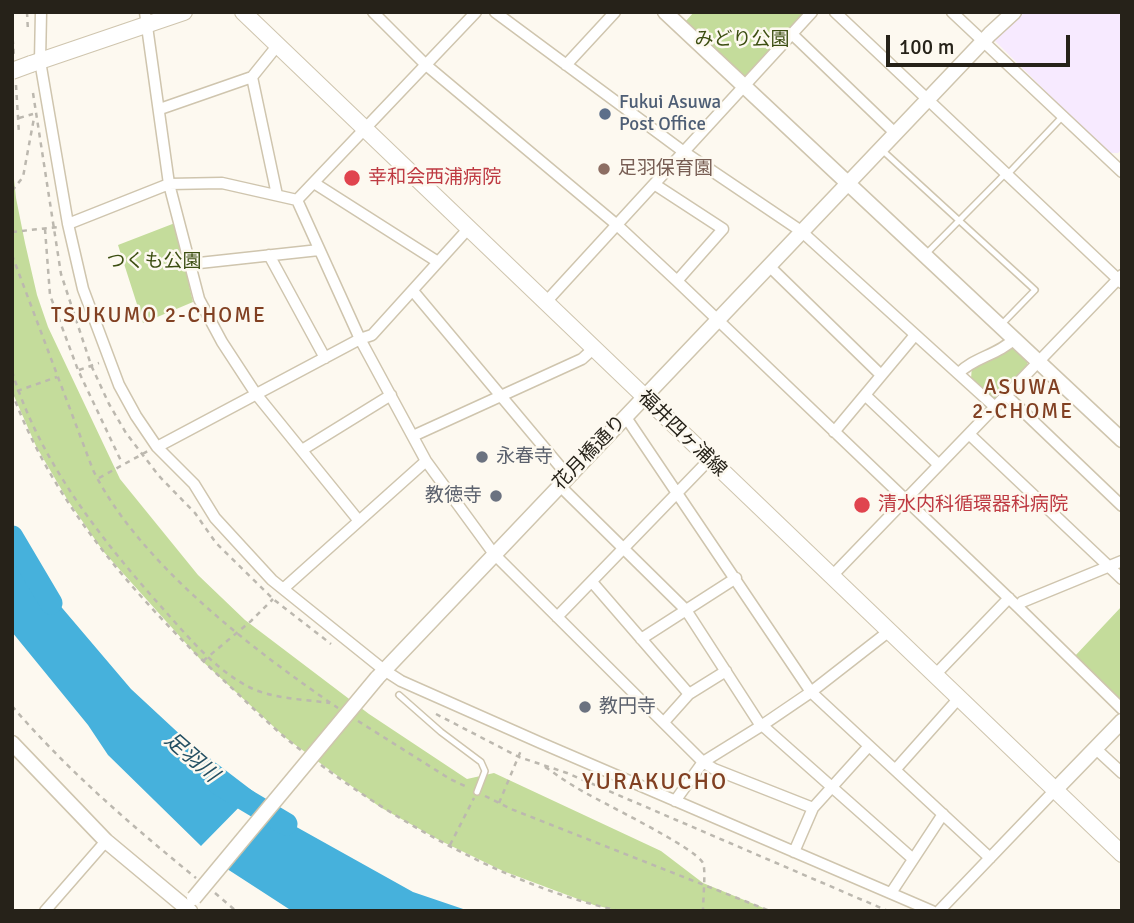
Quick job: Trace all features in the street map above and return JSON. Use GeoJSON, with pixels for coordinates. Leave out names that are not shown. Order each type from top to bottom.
{"type":"FeatureCollection","features":[{"type":"Feature","properties":{"kind":"main road"},"geometry":{"type":"LineString","coordinates":[[12,71],[145,19],[184,12]]}},
{"type":"Feature","properties":{"kind":"main road","name":"福井四ヶ浦線"},"geometry":{"type":"LineString","coordinates":[[243,12],[1122,854]]}},
{"type":"Feature","properties":{"kind":"street"},"geometry":{"type":"LineString","coordinates":[[41,12],[36,63],[68,224],[83,289],[119,385],[136,416],[158,447],[194,484],[215,518],[272,580],[381,674],[932,911]]}},
{"type":"Feature","properties":{"kind":"street"},"geometry":{"type":"LineString","coordinates":[[373,12],[426,65],[617,225],[717,318],[1122,709]]}},
{"type":"Feature","properties":{"kind":"street"},"geometry":{"type":"LineString","coordinates":[[297,200],[476,12]]}},
{"type":"Feature","properties":{"kind":"street"},"geometry":{"type":"LineString","coordinates":[[495,12],[684,152],[801,231],[995,407]]}},
{"type":"Feature","properties":{"kind":"street"},"geometry":{"type":"LineString","coordinates":[[566,65],[615,12]]}},
{"type":"Feature","properties":{"kind":"street"},"geometry":{"type":"LineString","coordinates":[[665,12],[1122,440]]}},
{"type":"Feature","properties":{"kind":"street"},"geometry":{"type":"LineString","coordinates":[[545,303],[812,12]]}},
{"type":"Feature","properties":{"kind":"street"},"geometry":{"type":"LineString","coordinates":[[831,577],[1120,279],[835,12]]}},
{"type":"Feature","properties":{"kind":"street"},"geometry":{"type":"LineString","coordinates":[[952,12],[1062,116],[1119,165]]}},
{"type":"Feature","properties":{"kind":"street","name":"花月橋通り"},"geometry":{"type":"LineString","coordinates":[[188,907],[381,674],[717,318],[1014,12]]}},
{"type":"Feature","properties":{"kind":"street"},"geometry":{"type":"LineString","coordinates":[[145,19],[169,184],[199,299],[222,342],[256,394],[359,521]]}},
{"type":"Feature","properties":{"kind":"street"},"geometry":{"type":"LineString","coordinates":[[792,34],[895,133]]}},
{"type":"Feature","properties":{"kind":"street"},"geometry":{"type":"LineString","coordinates":[[160,110],[252,77],[277,46]]}},
{"type":"Feature","properties":{"kind":"street"},"geometry":{"type":"LineString","coordinates":[[252,77],[277,195]]}},
{"type":"Feature","properties":{"kind":"street"},"geometry":{"type":"LineString","coordinates":[[68,224],[169,184],[222,183],[297,200]]}},
{"type":"Feature","properties":{"kind":"street"},"geometry":{"type":"LineString","coordinates":[[314,183],[438,262]]}},
{"type":"Feature","properties":{"kind":"street"},"geometry":{"type":"LineString","coordinates":[[654,184],[723,229],[677,281]]}},
{"type":"Feature","properties":{"kind":"street"},"geometry":{"type":"LineString","coordinates":[[297,200],[360,339],[426,461],[494,554],[704,762],[714,769],[813,808]]}},
{"type":"Feature","properties":{"kind":"street"},"geometry":{"type":"LineString","coordinates":[[158,447],[372,335],[468,229]]}},
{"type":"Feature","properties":{"kind":"street"},"geometry":{"type":"LineString","coordinates":[[190,264],[319,250]]}},
{"type":"Feature","properties":{"kind":"street"},"geometry":{"type":"LineString","coordinates":[[269,255],[325,358]]}},
{"type":"Feature","properties":{"kind":"street"},"geometry":{"type":"LineString","coordinates":[[768,265],[881,375]]}},
{"type":"Feature","properties":{"kind":"street"},"geometry":{"type":"LineString","coordinates":[[413,291],[501,396],[564,481],[686,610],[762,726],[913,859]]}},
{"type":"Feature","properties":{"kind":"street"},"geometry":{"type":"LineString","coordinates":[[834,432],[915,335]]}},
{"type":"Feature","properties":{"kind":"street"},"geometry":{"type":"LineString","coordinates":[[959,373],[965,366],[1006,348],[1015,338]]}},
{"type":"Feature","properties":{"kind":"street"},"geometry":{"type":"LineString","coordinates":[[413,436],[582,359],[593,349]]}},
{"type":"Feature","properties":{"kind":"street"},"geometry":{"type":"LineString","coordinates":[[865,395],[939,465]]}},
{"type":"Feature","properties":{"kind":"street"},"geometry":{"type":"LineString","coordinates":[[1006,395],[1122,506]]}},
{"type":"Feature","properties":{"kind":"street"},"geometry":{"type":"LineString","coordinates":[[302,450],[391,396]]}},
{"type":"Feature","properties":{"kind":"street"},"geometry":{"type":"LineString","coordinates":[[625,416],[811,692],[990,858]]}},
{"type":"Feature","properties":{"kind":"street"},"geometry":{"type":"LineString","coordinates":[[969,434],[1122,579]]}},
{"type":"Feature","properties":{"kind":"street"},"geometry":{"type":"LineString","coordinates":[[557,617],[709,460]]}},
{"type":"Feature","properties":{"kind":"street"},"geometry":{"type":"LineString","coordinates":[[283,589],[426,461]]}},
{"type":"Feature","properties":{"kind":"street"},"geometry":{"type":"LineString","coordinates":[[1018,607],[1022,602],[1122,561]]}},
{"type":"Feature","properties":{"kind":"street"},"geometry":{"type":"LineString","coordinates":[[641,639],[736,578]]}},
{"type":"Feature","properties":{"kind":"street"},"geometry":{"type":"LineString","coordinates":[[592,582],[689,694]]}},
{"type":"Feature","properties":{"kind":"street"},"geometry":{"type":"LineString","coordinates":[[935,675],[1009,598]]}},
{"type":"Feature","properties":{"kind":"street"},"geometry":{"type":"LineString","coordinates":[[675,801],[704,762],[811,692],[888,632]]}},
{"type":"Feature","properties":{"kind":"street"},"geometry":{"type":"LineString","coordinates":[[664,722],[689,694],[726,671]]}},
{"type":"Feature","properties":{"kind":"street"},"geometry":{"type":"LineString","coordinates":[[895,770],[959,698]]}},
{"type":"Feature","properties":{"kind":"street"},"geometry":{"type":"LineString","coordinates":[[939,911],[1122,721]]}},
{"type":"Feature","properties":{"kind":"street"},"geometry":{"type":"LineString","coordinates":[[12,743],[106,841],[188,907]]}},
{"type":"Feature","properties":{"kind":"street"},"geometry":{"type":"LineString","coordinates":[[794,852],[813,808],[869,746]]}},
{"type":"Feature","properties":{"kind":"street"},"geometry":{"type":"LineString","coordinates":[[1096,749],[1122,773]]}},
{"type":"Feature","properties":{"kind":"street"},"geometry":{"type":"LineString","coordinates":[[891,893],[943,814]]}},
{"type":"Feature","properties":{"kind":"street"},"geometry":{"type":"LineString","coordinates":[[45,911],[106,841]]}},
{"type":"Feature","properties":{"kind":"lane"},"geometry":{"type":"LineString","coordinates":[[925,254],[1062,116]]}},
{"type":"Feature","properties":{"kind":"lane"},"geometry":{"type":"LineString","coordinates":[[880,148],[1035,290],[1001,326]]}},
{"type":"Feature","properties":{"kind":"lane"},"geometry":{"type":"LineString","coordinates":[[399,695],[481,762],[485,771],[477,792]]}},
{"type":"Feature","properties":{"kind":"path"},"geometry":{"type":"LineString","coordinates":[[27,12],[28,35]]}},
{"type":"Feature","properties":{"kind":"path"},"geometry":{"type":"LineString","coordinates":[[32,83],[34,113],[61,274],[91,365],[120,423],[141,453],[195,513],[216,543],[273,599],[337,648]]}},
{"type":"Feature","properties":{"kind":"path"},"geometry":{"type":"LineString","coordinates":[[18,118],[34,113]]}},
{"type":"Feature","properties":{"kind":"path"},"geometry":{"type":"LineString","coordinates":[[12,191],[23,177],[34,113]]}},
{"type":"Feature","properties":{"kind":"path"},"geometry":{"type":"LineString","coordinates":[[12,232],[53,228]]}},
{"type":"Feature","properties":{"kind":"path"},"geometry":{"type":"LineString","coordinates":[[44,229],[50,295],[78,370],[122,463]]}},
{"type":"Feature","properties":{"kind":"path"},"geometry":{"type":"LineString","coordinates":[[12,255],[98,479],[125,520],[163,564],[208,609],[344,712]]}},
{"type":"Feature","properties":{"kind":"path"},"geometry":{"type":"LineString","coordinates":[[78,370],[91,365]]}},
{"type":"Feature","properties":{"kind":"path"},"geometry":{"type":"LineString","coordinates":[[12,371],[38,435],[96,528],[135,579],[208,657],[248,687],[269,694],[331,703]]}},
{"type":"Feature","properties":{"kind":"path"},"geometry":{"type":"LineString","coordinates":[[57,377],[12,392],[36,446],[67,499],[103,551],[156,612],[202,661],[305,753]]}},
{"type":"Feature","properties":{"kind":"path"},"geometry":{"type":"LineString","coordinates":[[98,479],[141,453]]}},
{"type":"Feature","properties":{"kind":"path"},"geometry":{"type":"LineString","coordinates":[[202,661],[238,633],[283,589]]}},
{"type":"Feature","properties":{"kind":"path"},"geometry":{"type":"LineString","coordinates":[[12,706],[54,751],[128,822],[204,884]]}},
{"type":"Feature","properties":{"kind":"path"},"geometry":{"type":"LineString","coordinates":[[435,714],[519,757],[716,836],[888,911]]}},
{"type":"Feature","properties":{"kind":"path"},"geometry":{"type":"LineString","coordinates":[[352,718],[450,779],[499,803],[770,911]]}},
{"type":"Feature","properties":{"kind":"path"},"geometry":{"type":"LineString","coordinates":[[499,803],[526,737]]}},
{"type":"Feature","properties":{"kind":"path"},"geometry":{"type":"LineString","coordinates":[[314,760],[380,807],[450,846],[554,891],[620,911]]}},
{"type":"Feature","properties":{"kind":"path"},"geometry":{"type":"LineString","coordinates":[[542,765],[576,788],[701,859],[706,870],[702,883],[703,911]]}},
{"type":"Feature","properties":{"kind":"path"},"geometry":{"type":"LineString","coordinates":[[450,846],[477,792]]}},
{"type":"Feature","properties":{"kind":"path"},"geometry":{"type":"LineString","coordinates":[[214,893],[236,911]]}},
{"type":"Feature","properties":{"kind":"shaded area"},"geometry":{"type":"Polygon","coordinates":[[[1025,12],[1122,12],[1122,149],[1118,153],[1108,153],[995,41],[997,36],[1025,12]]]}},
{"type":"Feature","properties":{"kind":"green space","name":"みどり公園"},"geometry":{"type":"Polygon","coordinates":[[[694,12],[805,12],[744,81],[685,22],[694,12]]]}},
{"type":"Feature","properties":{"kind":"green space"},"geometry":{"type":"Polygon","coordinates":[[[12,160],[25,243],[37,295],[48,327],[120,479],[198,575],[245,620],[369,714],[467,779],[494,773],[661,851],[703,883],[771,911],[620,911],[594,905],[503,871],[380,807],[286,738],[200,659],[103,551],[67,499],[36,446],[14,396],[12,160]]]}},
{"type":"Feature","properties":{"kind":"green space","name":"つくも公園"},"geometry":{"type":"Polygon","coordinates":[[[175,223],[193,302],[143,323],[118,245],[175,223]]]}},
{"type":"Feature","properties":{"kind":"green space"},"geometry":{"type":"Polygon","coordinates":[[[1014,346],[1028,359],[1027,368],[995,402],[971,379],[972,365],[1014,346]]]}},
{"type":"Feature","properties":{"kind":"green space"},"geometry":{"type":"Polygon","coordinates":[[[1122,606],[1122,701],[1074,657],[1122,606]]]}},
{"type":"Feature","properties":{"kind":"water"},"geometry":{"type":"Polygon","coordinates":[[[12,549],[131,689],[186,740],[254,792],[201,846],[108,755],[88,725],[12,632],[12,549]]]}},
{"type":"Feature","properties":{"kind":"water"},"geometry":{"type":"Polygon","coordinates":[[[266,810],[413,892],[469,911],[292,911],[221,865],[266,810]]]}},
{"type":"Feature","properties":{"kind":"waterway","name":"足羽川"},"geometry":{"type":"LineString","coordinates":[[12,537],[51,603]]}},
{"type":"Feature","properties":{"kind":"waterway","name":"足羽川"},"geometry":{"type":"LineString","coordinates":[[219,784],[286,824]]}},
{"type":"Feature","properties":{"kind":"place","name":"Fukui Asuwa Post Office"},"geometry":{"type":"Point","coordinates":[605,114]}},
{"type":"Feature","properties":{"kind":"place","name":"足羽保育園"},"geometry":{"type":"Point","coordinates":[604,169]}},
{"type":"Feature","properties":{"kind":"place","name":"幸和会西浦病院"},"geometry":{"type":"Point","coordinates":[352,178]}},
{"type":"Feature","properties":{"kind":"place","name":"永春寺"},"geometry":{"type":"Point","coordinates":[482,457]}},
{"type":"Feature","properties":{"kind":"place","name":"教徳寺"},"geometry":{"type":"Point","coordinates":[496,496]}},
{"type":"Feature","properties":{"kind":"place","name":"清水内科循環器科病院"},"geometry":{"type":"Point","coordinates":[862,505]}},
{"type":"Feature","properties":{"kind":"place","name":"教円寺"},"geometry":{"type":"Point","coordinates":[585,707]}},
{"type":"Feature","properties":{"kind":"district","name":"TSUKUMO 2-CHOME"},"geometry":{"type":"Point","coordinates":[159,316]}},
{"type":"Feature","properties":{"kind":"district","name":"ASUWA 2-CHOME"},"geometry":{"type":"Point","coordinates":[1023,400]}},
{"type":"Feature","properties":{"kind":"district","name":"YURAKUCHO"},"geometry":{"type":"Point","coordinates":[655,783]}}]}
